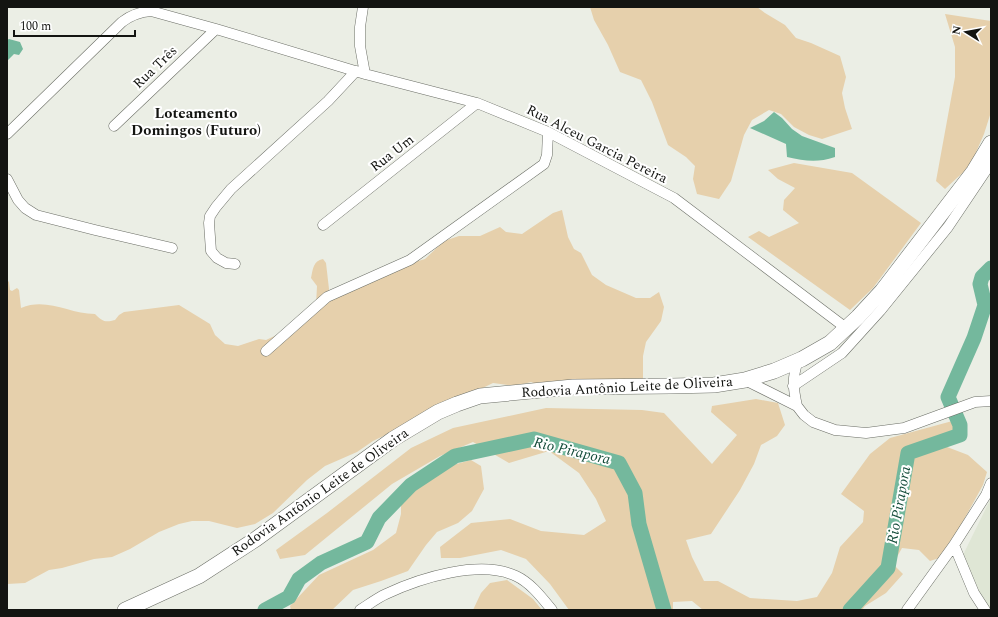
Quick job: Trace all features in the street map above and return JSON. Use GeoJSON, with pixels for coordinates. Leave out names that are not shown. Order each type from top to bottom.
{"type":"FeatureCollection","features":[{"type":"Feature","properties":{"kind":"main road","name":"Rodovia Antônio Leite de Oliveira"},"geometry":{"type":"LineString","coordinates":[[125,610],[199,576],[256,539],[393,439],[438,412],[457,404],[480,396],[573,387],[714,385],[746,380],[774,371],[830,343],[858,317],[882,291],[974,171],[991,143]]}},
{"type":"Feature","properties":{"kind":"street"},"geometry":{"type":"LineString","coordinates":[[235,264],[226,263],[217,258],[211,250],[209,223],[210,216],[231,189],[361,72],[360,27],[363,7]]}},
{"type":"Feature","properties":{"kind":"street","name":"Rua Alceu Garcia Pereira"},"geometry":{"type":"LineString","coordinates":[[7,134],[122,22],[131,15],[151,11],[361,72],[477,103],[548,132],[674,198],[846,328]]}},
{"type":"Feature","properties":{"kind":"street","name":"Rua Três"},"geometry":{"type":"LineString","coordinates":[[114,126],[216,29]]}},
{"type":"Feature","properties":{"kind":"street","name":"Rua Um"},"geometry":{"type":"LineString","coordinates":[[323,225],[477,103]]}},
{"type":"Feature","properties":{"kind":"street"},"geometry":{"type":"LineString","coordinates":[[266,351],[327,297],[415,256],[544,164],[547,156],[548,132]]}},
{"type":"Feature","properties":{"kind":"street"},"geometry":{"type":"LineString","coordinates":[[793,386],[842,352],[880,311],[948,227],[991,163]]}},
{"type":"Feature","properties":{"kind":"street"},"geometry":{"type":"LineString","coordinates":[[7,179],[18,200],[25,208],[36,215],[172,248]]}},
{"type":"Feature","properties":{"kind":"street"},"geometry":{"type":"LineString","coordinates":[[797,406],[793,381],[798,360]]}},
{"type":"Feature","properties":{"kind":"street"},"geometry":{"type":"LineString","coordinates":[[746,380],[797,406],[804,415],[813,422],[835,430],[866,432],[904,428],[975,402],[991,400]]}},
{"type":"Feature","properties":{"kind":"street"},"geometry":{"type":"LineString","coordinates":[[907,610],[954,545],[986,495],[991,483]]}},
{"type":"Feature","properties":{"kind":"street"},"geometry":{"type":"LineString","coordinates":[[954,545],[974,593],[985,610]]}},
{"type":"Feature","properties":{"kind":"street"},"geometry":{"type":"LineString","coordinates":[[360,610],[386,594],[424,580],[451,572],[481,569],[499,571],[517,576],[531,586],[552,610]]}},
{"type":"Feature","properties":{"kind":"shaded area"},"geometry":{"type":"Polygon","coordinates":[[[590,7],[757,7],[785,25],[796,38],[840,56],[846,77],[842,93],[852,129],[822,139],[809,135],[794,127],[781,114],[769,110],[752,120],[744,135],[731,181],[719,199],[697,194],[693,179],[695,166],[686,157],[668,145],[652,102],[641,80],[620,72],[608,45],[594,20],[590,7]]]}},
{"type":"Feature","properties":{"kind":"shaded area"},"geometry":{"type":"Polygon","coordinates":[[[945,14],[991,21],[991,112],[984,134],[970,166],[945,189],[936,181],[955,77],[955,47],[945,14]]]}},
{"type":"Feature","properties":{"kind":"shaded area"},"geometry":{"type":"Polygon","coordinates":[[[9,39],[20,42],[23,49],[19,55],[14,54],[7,61],[7,40],[9,39]]]}},
{"type":"Feature","properties":{"kind":"shaded area"},"geometry":{"type":"Polygon","coordinates":[[[774,112],[802,136],[835,148],[835,157],[811,161],[787,157],[786,144],[750,128],[764,121],[774,112]]]}},
{"type":"Feature","properties":{"kind":"shaded area"},"geometry":{"type":"Polygon","coordinates":[[[794,163],[852,173],[921,223],[873,288],[850,310],[748,237],[759,231],[769,237],[799,223],[783,210],[784,200],[795,188],[778,179],[768,170],[794,163]]]}},
{"type":"Feature","properties":{"kind":"shaded area"},"geometry":{"type":"Polygon","coordinates":[[[562,210],[568,237],[574,249],[581,253],[592,275],[606,285],[636,298],[650,298],[659,292],[664,307],[661,321],[646,342],[643,356],[643,381],[548,388],[531,382],[515,386],[493,383],[373,441],[357,452],[325,466],[307,480],[273,513],[255,524],[237,528],[209,521],[192,521],[179,524],[159,532],[130,549],[112,557],[94,559],[49,570],[25,583],[7,584],[7,280],[9,282],[10,290],[12,291],[17,288],[19,290],[21,308],[40,304],[49,305],[76,312],[95,314],[102,320],[106,321],[115,320],[124,312],[179,305],[210,324],[215,335],[225,344],[238,346],[259,339],[266,340],[281,333],[300,314],[313,313],[316,305],[317,286],[311,278],[315,264],[320,260],[323,259],[326,263],[329,289],[327,298],[391,269],[425,259],[444,241],[459,236],[480,236],[500,227],[506,232],[522,234],[553,213],[562,210]]]}},
{"type":"Feature","properties":{"kind":"shaded area"},"geometry":{"type":"Polygon","coordinates":[[[756,399],[778,403],[785,425],[777,436],[761,445],[754,464],[740,490],[711,534],[686,540],[692,557],[704,581],[718,581],[750,598],[797,601],[817,597],[832,573],[840,547],[863,522],[864,511],[841,494],[870,454],[890,438],[956,420],[947,447],[968,455],[987,472],[983,485],[961,525],[939,558],[930,561],[919,550],[902,548],[893,564],[903,574],[886,593],[865,606],[862,610],[703,610],[692,601],[673,602],[673,610],[569,610],[550,584],[526,559],[501,550],[460,558],[441,558],[440,547],[471,523],[510,519],[541,531],[584,535],[606,521],[596,499],[579,473],[549,451],[509,463],[473,442],[440,456],[392,484],[305,555],[280,559],[276,550],[327,513],[411,448],[453,428],[546,408],[642,410],[664,413],[712,464],[737,435],[711,412],[712,406],[756,399]]]}},
{"type":"Feature","properties":{"kind":"shaded area"},"geometry":{"type":"Polygon","coordinates":[[[471,460],[481,466],[484,489],[472,511],[458,523],[437,532],[408,571],[353,590],[332,610],[291,610],[290,606],[319,575],[373,550],[396,533],[401,514],[401,500],[449,466],[471,460]]]}},
{"type":"Feature","properties":{"kind":"shaded area"},"geometry":{"type":"Polygon","coordinates":[[[991,498],[990,610],[986,606],[963,555],[991,498]]]}},
{"type":"Feature","properties":{"kind":"shaded area"},"geometry":{"type":"Polygon","coordinates":[[[507,580],[533,599],[542,610],[473,610],[481,593],[490,583],[507,580]]]}},
{"type":"Feature","properties":{"kind":"waterway","name":"Rio Pirapora"},"geometry":{"type":"LineString","coordinates":[[850,610],[888,568],[908,453],[960,435],[960,425],[948,397],[974,338],[985,305],[980,284],[982,277],[991,268]]}},
{"type":"Feature","properties":{"kind":"waterway","name":"Rio Pirapora"},"geometry":{"type":"LineString","coordinates":[[265,610],[289,597],[299,579],[321,563],[367,542],[379,518],[411,485],[455,456],[534,439],[619,463],[635,493],[639,524],[664,610]]}},
{"type":"Feature","properties":{"kind":"district","name":"Loteamento Domingos (Futuro)"},"geometry":{"type":"Point","coordinates":[196,122]}}]}
